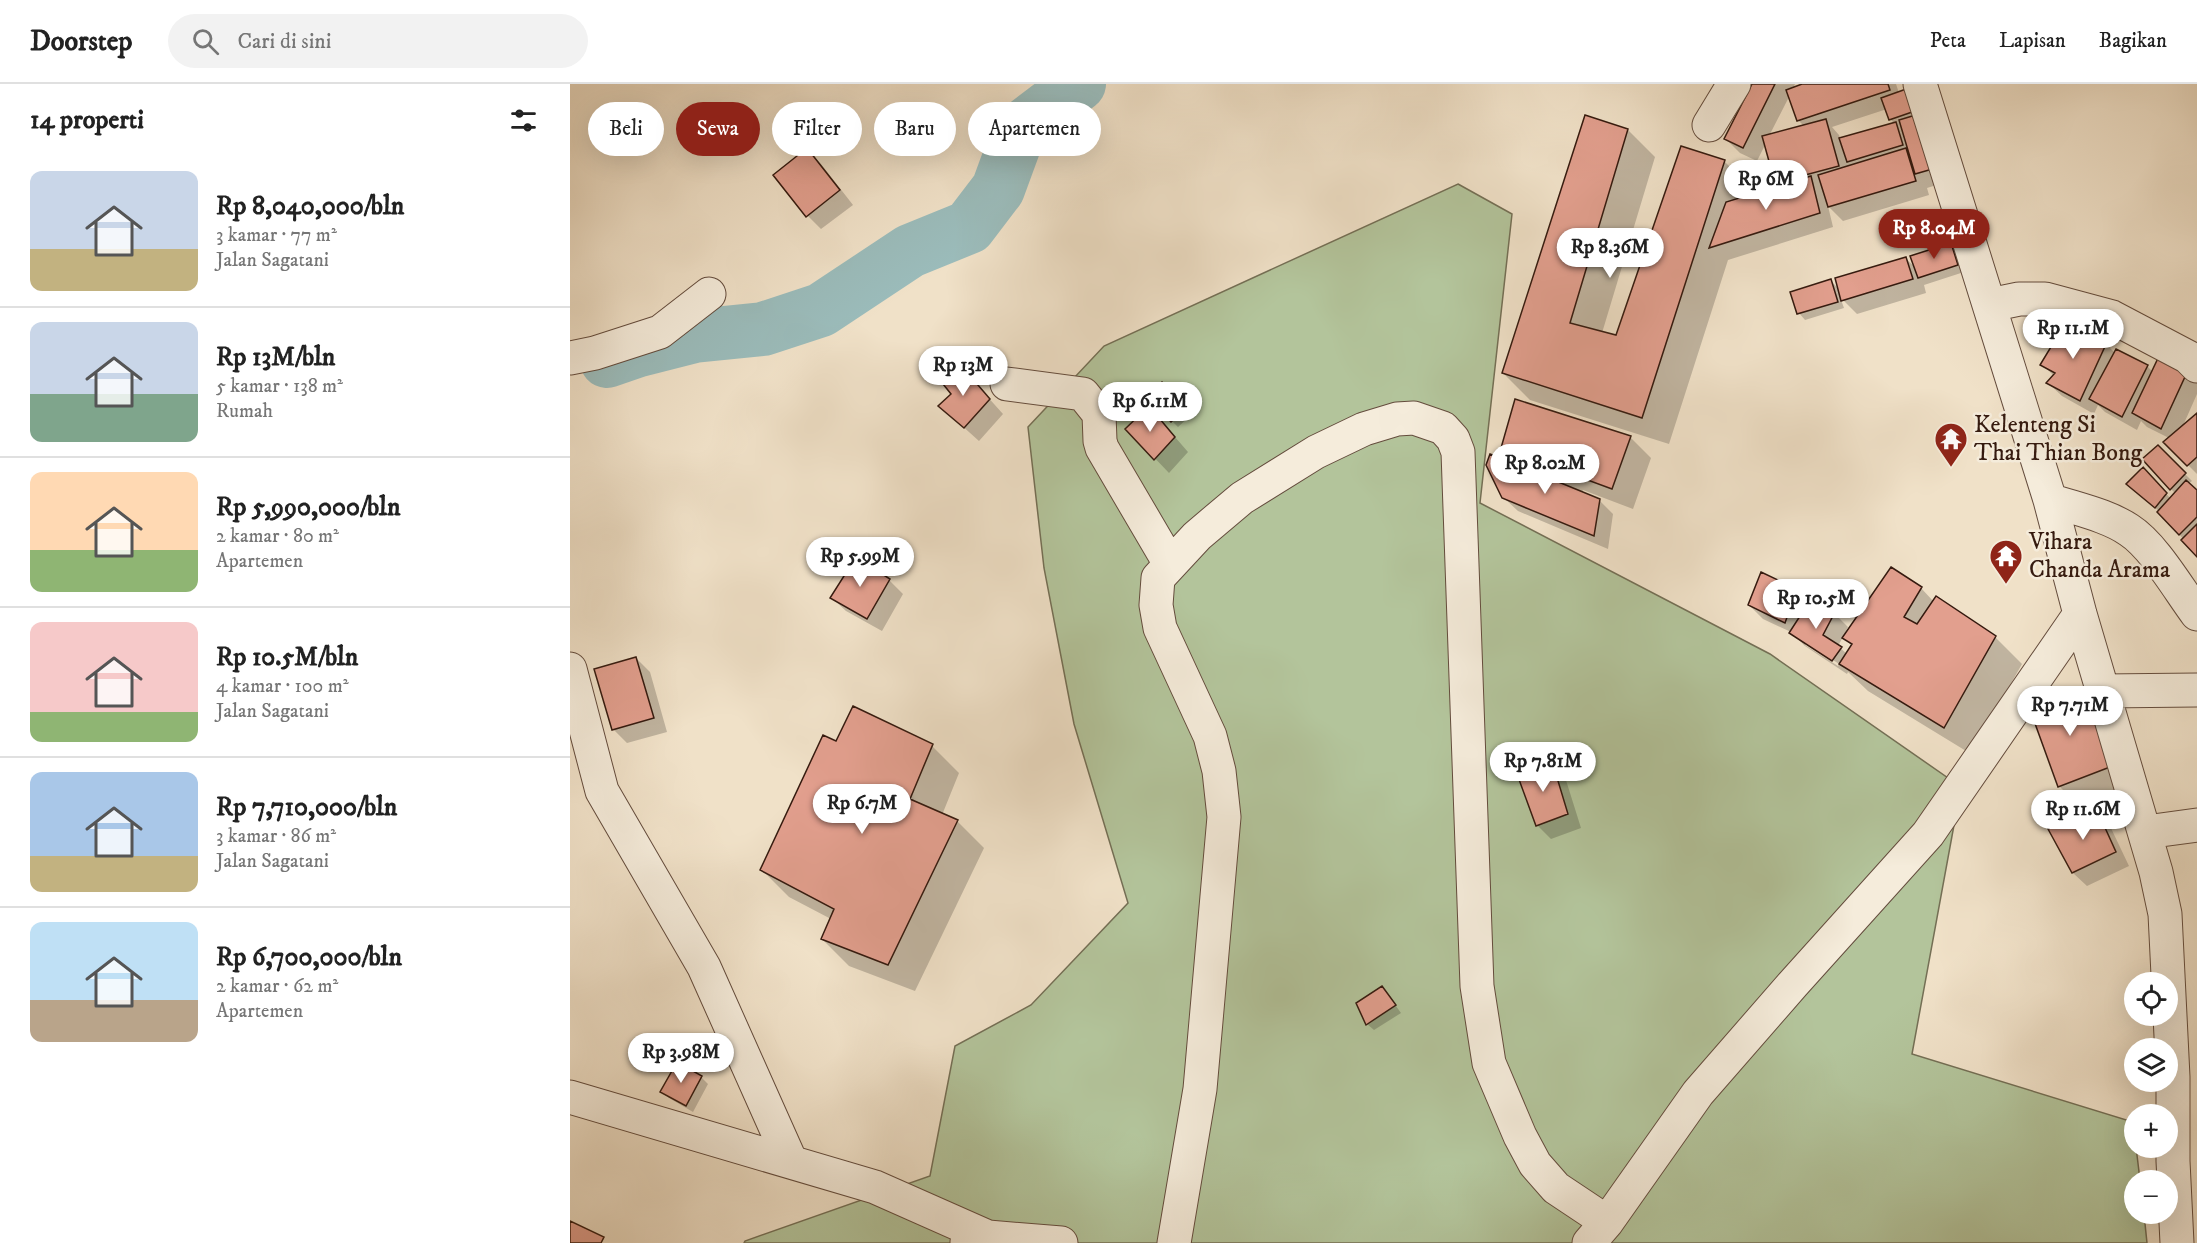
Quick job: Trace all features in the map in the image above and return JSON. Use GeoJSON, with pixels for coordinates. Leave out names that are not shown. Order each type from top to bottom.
{"type":"FeatureCollection","features":[{"type":"Feature","properties":{"kind":"street"},"geometry":{"type":"LineString","coordinates":[[1709,125],[1734,84]]}},
{"type":"Feature","properties":{"kind":"street"},"geometry":{"type":"LineString","coordinates":[[1920,84],[2050,500],[2080,614],[2146,832],[2164,914],[2185,1073],[2173,1161],[2177,1243]]}},
{"type":"Feature","properties":{"kind":"street"},"geometry":{"type":"LineString","coordinates":[[570,358],[595,353],[660,332],[709,294]]}},
{"type":"Feature","properties":{"kind":"street"},"geometry":{"type":"LineString","coordinates":[[1990,305],[2019,299],[2045,299],[2112,317],[2188,357],[2197,366]]}},
{"type":"Feature","properties":{"kind":"street"},"geometry":{"type":"LineString","coordinates":[[1007,384],[1077,392],[1088,398],[1099,414],[1102,448],[1170,564]]}},
{"type":"Feature","properties":{"kind":"street"},"geometry":{"type":"LineString","coordinates":[[1174,1243],[1200,1089],[1224,817],[1219,771],[1210,736],[1160,628],[1156,605],[1158,578],[1197,536],[1242,498],[1316,452],[1364,429],[1397,418],[1414,417],[1443,428],[1453,439],[1458,452],[1477,986],[1489,1063],[1520,1136],[1535,1164],[1598,1232],[1698,1093],[1928,834],[2080,614]]}},
{"type":"Feature","properties":{"kind":"street"},"geometry":{"type":"LineString","coordinates":[[2050,500],[2106,519],[2130,530],[2148,548],[2197,614]]}},
{"type":"Feature","properties":{"kind":"street"},"geometry":{"type":"LineString","coordinates":[[570,669],[602,791],[704,967],[791,1162]]}},
{"type":"Feature","properties":{"kind":"street"},"geometry":{"type":"LineString","coordinates":[[2103,691],[2197,690]]}},
{"type":"Feature","properties":{"kind":"street"},"geometry":{"type":"LineString","coordinates":[[2146,832],[2197,825]]}},
{"type":"Feature","properties":{"kind":"street"},"geometry":{"type":"LineString","coordinates":[[570,1097],[875,1187],[977,1240],[1060,1243]]}},
{"type":"Feature","properties":{"kind":"street"},"geometry":{"type":"LineString","coordinates":[[2173,1161],[2197,1191]]}},
{"type":"Feature","properties":{"kind":"green space"},"geometry":{"type":"Polygon","coordinates":[[[1458,184],[1512,214],[1480,503],[1770,654],[1961,787],[1912,1054],[2124,1119],[2124,1158],[2137,1158],[2139,1170],[2124,1170],[2124,1224],[2145,1224],[2147,1243],[744,1243],[930,1176],[955,1046],[1031,1005],[1128,903],[1074,724],[1044,568],[1028,427],[1104,346],[1458,184]]]}},
{"type":"Feature","properties":{"kind":"building"},"geometry":{"type":"Polygon","coordinates":[[[1752,84],[1775,84],[1743,148],[1724,139],[1752,84]]]}},
{"type":"Feature","properties":{"kind":"building"},"geometry":{"type":"Polygon","coordinates":[[[1802,84],[1888,84],[1890,90],[1797,121],[1786,90],[1802,84]]]}},
{"type":"Feature","properties":{"kind":"building"},"geometry":{"type":"Polygon","coordinates":[[[1909,88],[1918,110],[1889,120],[1881,98],[1909,88]]]}},
{"type":"Feature","properties":{"kind":"building"},"geometry":{"type":"Polygon","coordinates":[[[1919,114],[1936,168],[1915,174],[1899,120],[1919,114]]]}},
{"type":"Feature","properties":{"kind":"building"},"geometry":{"type":"Polygon","coordinates":[[[1585,115],[1628,129],[1570,323],[1616,335],[1681,146],[1725,160],[1642,418],[1502,373],[1585,115]]]}},
{"type":"Feature","properties":{"kind":"building"},"geometry":{"type":"Polygon","coordinates":[[[1826,119],[1839,166],[1775,183],[1762,136],[1826,119]]]}},
{"type":"Feature","properties":{"kind":"building"},"geometry":{"type":"Polygon","coordinates":[[[1896,122],[1903,145],[1847,162],[1839,138],[1896,122]]]}},
{"type":"Feature","properties":{"kind":"building"},"geometry":{"type":"Polygon","coordinates":[[[1906,148],[1916,181],[1828,207],[1818,175],[1906,148]]]}},
{"type":"Feature","properties":{"kind":"building"},"geometry":{"type":"Polygon","coordinates":[[[797,156],[813,156],[840,190],[806,217],[773,175],[797,156]]]}},
{"type":"Feature","properties":{"kind":"building"},"geometry":{"type":"Polygon","coordinates":[[[1811,176],[1820,213],[1709,248],[1726,202],[1811,176]]]}},
{"type":"Feature","properties":{"kind":"building"},"geometry":{"type":"Polygon","coordinates":[[[1951,243],[1958,265],[1918,278],[1910,256],[1951,243]]]}},
{"type":"Feature","properties":{"kind":"building"},"geometry":{"type":"Polygon","coordinates":[[[1906,257],[1913,279],[1841,301],[1835,278],[1906,257]]]}},
{"type":"Feature","properties":{"kind":"building"},"geometry":{"type":"Polygon","coordinates":[[[1831,279],[1838,302],[1797,314],[1790,292],[1831,279]]]}},
{"type":"Feature","properties":{"kind":"building"},"geometry":{"type":"Polygon","coordinates":[[[2066,322],[2107,342],[2080,401],[2046,383],[2055,373],[2040,365],[2066,322]]]}},
{"type":"Feature","properties":{"kind":"building"},"geometry":{"type":"Polygon","coordinates":[[[2116,349],[2148,365],[2122,417],[2089,399],[2116,349]]]}},
{"type":"Feature","properties":{"kind":"building"},"geometry":{"type":"Polygon","coordinates":[[[2160,354],[2189,368],[2161,429],[2132,413],[2160,354]]]}},
{"type":"Feature","properties":{"kind":"building"},"geometry":{"type":"Polygon","coordinates":[[[959,363],[990,399],[964,428],[938,406],[951,394],[943,384],[959,363]]]}},
{"type":"Feature","properties":{"kind":"building"},"geometry":{"type":"Polygon","coordinates":[[[1162,382],[1187,407],[1171,422],[1147,396],[1162,382]]]}},
{"type":"Feature","properties":{"kind":"building"},"geometry":{"type":"Polygon","coordinates":[[[1515,399],[1631,436],[1612,489],[1501,448],[1515,399]]]}},
{"type":"Feature","properties":{"kind":"building"},"geometry":{"type":"Polygon","coordinates":[[[1149,406],[1175,437],[1154,460],[1125,429],[1149,406]]]}},
{"type":"Feature","properties":{"kind":"building"},"geometry":{"type":"Polygon","coordinates":[[[2197,413],[2197,457],[2187,466],[2163,442],[2197,413]]]}},
{"type":"Feature","properties":{"kind":"building"},"geometry":{"type":"Polygon","coordinates":[[[2158,445],[2186,473],[2170,490],[2142,459],[2158,445]]]}},
{"type":"Feature","properties":{"kind":"building"},"geometry":{"type":"Polygon","coordinates":[[[1490,454],[1600,499],[1594,536],[1502,498],[1486,465],[1490,454]]]}},
{"type":"Feature","properties":{"kind":"building"},"geometry":{"type":"Polygon","coordinates":[[[2143,467],[2167,493],[2155,508],[2126,484],[2143,467]]]}},
{"type":"Feature","properties":{"kind":"building"},"geometry":{"type":"Polygon","coordinates":[[[2186,480],[2197,490],[2197,517],[2179,535],[2157,512],[2186,480]]]}},
{"type":"Feature","properties":{"kind":"building"},"geometry":{"type":"Polygon","coordinates":[[[2197,524],[2197,557],[2181,540],[2197,524]]]}},
{"type":"Feature","properties":{"kind":"building"},"geometry":{"type":"Polygon","coordinates":[[[856,557],[890,579],[867,619],[830,598],[856,557]]]}},
{"type":"Feature","properties":{"kind":"building"},"geometry":{"type":"Polygon","coordinates":[[[1891,567],[1922,587],[1904,617],[1917,624],[1936,596],[1996,636],[1944,728],[1839,664],[1852,644],[1842,638],[1891,567]]]}},
{"type":"Feature","properties":{"kind":"building"},"geometry":{"type":"Polygon","coordinates":[[[1761,572],[1797,589],[1785,623],[1748,605],[1761,572]]]}},
{"type":"Feature","properties":{"kind":"building"},"geometry":{"type":"Polygon","coordinates":[[[1811,599],[1835,612],[1823,635],[1842,647],[1832,661],[1789,633],[1811,599]]]}},
{"type":"Feature","properties":{"kind":"building"},"geometry":{"type":"Polygon","coordinates":[[[636,657],[654,718],[612,730],[594,669],[636,657]]]}},
{"type":"Feature","properties":{"kind":"building"},"geometry":{"type":"Polygon","coordinates":[[[2084,688],[2110,767],[2058,787],[2029,707],[2084,688]]]}},
{"type":"Feature","properties":{"kind":"building"},"geometry":{"type":"Polygon","coordinates":[[[853,706],[933,744],[910,799],[958,820],[888,965],[821,939],[834,909],[760,870],[823,735],[836,741],[853,706]]]}},
{"type":"Feature","properties":{"kind":"building"},"geometry":{"type":"Polygon","coordinates":[[[1552,761],[1568,814],[1536,826],[1517,774],[1552,761]]]}},
{"type":"Feature","properties":{"kind":"building"},"geometry":{"type":"Polygon","coordinates":[[[2097,810],[2116,852],[2072,873],[2048,829],[2097,810]]]}},
{"type":"Feature","properties":{"kind":"building"},"geometry":{"type":"Polygon","coordinates":[[[1382,986],[1396,1005],[1366,1025],[1356,1003],[1382,986]]]}},
{"type":"Feature","properties":{"kind":"building"},"geometry":{"type":"Polygon","coordinates":[[[677,1062],[702,1076],[686,1106],[660,1092],[677,1062]]]}},
{"type":"Feature","properties":{"kind":"building"},"geometry":{"type":"Polygon","coordinates":[[[570,1221],[604,1237],[601,1243],[570,1243],[570,1221]]]}},
{"type":"Feature","properties":{"kind":"waterway"},"geometry":{"type":"LineString","coordinates":[[607,361],[694,336],[763,329],[821,310],[910,251],[969,227],[998,189],[1020,129],[1079,84]]}},
{"type":"Feature","properties":{"kind":"place","name":"Kelenteng Si Thai Thian Bong"},"geometry":{"type":"Point","coordinates":[1951,468]}},
{"type":"Feature","properties":{"kind":"place","name":"Vihara Chanda Arama"},"geometry":{"type":"Point","coordinates":[2006,585]}}]}
